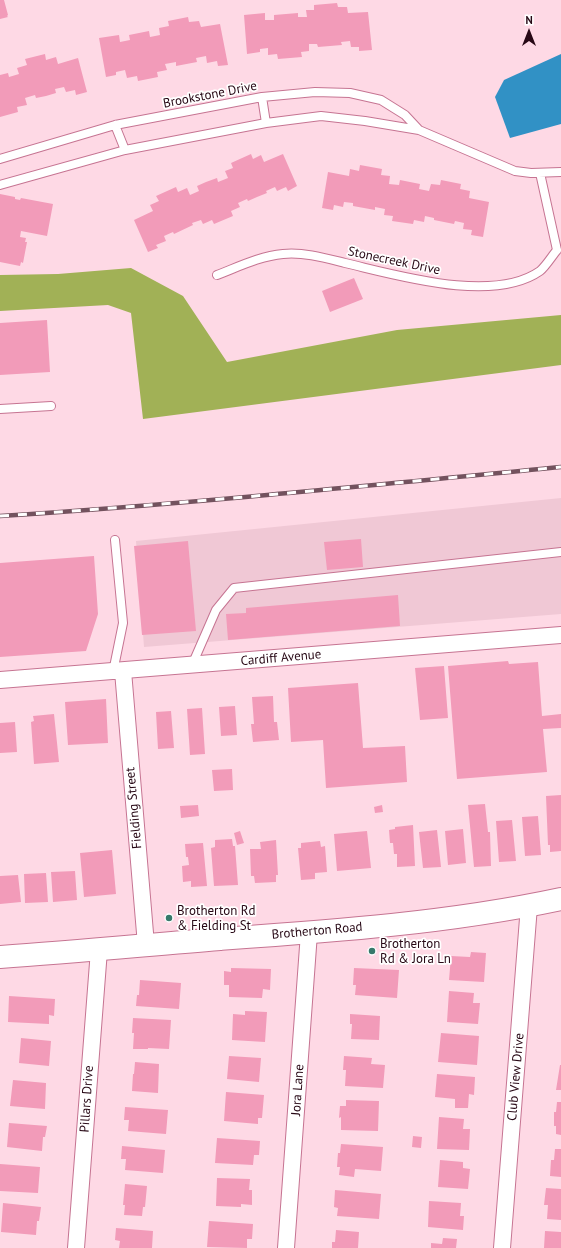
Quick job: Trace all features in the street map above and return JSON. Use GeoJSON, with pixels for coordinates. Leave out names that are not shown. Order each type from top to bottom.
{"type":"FeatureCollection","features":[{"type":"Feature","properties":{"kind":"street","name":"Cardiff Avenue"},"geometry":{"type":"LineString","coordinates":[[0,680],[561,635]]}},
{"type":"Feature","properties":{"kind":"street","name":"Fielding Street"},"geometry":{"type":"LineString","coordinates":[[118,671],[146,945]]}},
{"type":"Feature","properties":{"kind":"street","name":"Brotherton Road"},"geometry":{"type":"LineString","coordinates":[[0,957],[309,933],[423,922],[529,906],[561,899]]}},
{"type":"Feature","properties":{"kind":"street","name":"Club View Drive"},"geometry":{"type":"LineString","coordinates":[[502,1248],[529,906]]}},
{"type":"Feature","properties":{"kind":"street","name":"Jora Lane"},"geometry":{"type":"LineString","coordinates":[[286,1248],[309,933]]}},
{"type":"Feature","properties":{"kind":"street","name":"Pillars Drive"},"geometry":{"type":"LineString","coordinates":[[76,1248],[99,950]]}},
{"type":"Feature","properties":{"kind":"lane","name":"Brookstone Drive"},"geometry":{"type":"LineString","coordinates":[[0,159],[115,125],[262,97],[315,92],[350,93],[381,100],[405,115],[419,130]]}},
{"type":"Feature","properties":{"kind":"lane"},"geometry":{"type":"LineString","coordinates":[[262,97],[266,123]]}},
{"type":"Feature","properties":{"kind":"lane","name":"Brookstone Drive"},"geometry":{"type":"LineString","coordinates":[[0,185],[125,150],[266,123],[321,116],[365,121],[419,130],[515,171],[540,173],[561,172]]}},
{"type":"Feature","properties":{"kind":"lane"},"geometry":{"type":"LineString","coordinates":[[115,125],[125,150]]}},
{"type":"Feature","properties":{"kind":"lane"},"geometry":{"type":"LineString","coordinates":[[540,173],[559,252]]}},
{"type":"Feature","properties":{"kind":"lane","name":"Stonecreek Drive"},"geometry":{"type":"LineString","coordinates":[[217,275],[254,260],[283,254],[310,255],[448,285],[485,286],[514,283],[540,271],[559,252]]}},
{"type":"Feature","properties":{"kind":"lane"},"geometry":{"type":"LineString","coordinates":[[0,409],[51,406]]}},
{"type":"Feature","properties":{"kind":"lane"},"geometry":{"type":"LineString","coordinates":[[115,540],[123,623],[118,671]]}},
{"type":"Feature","properties":{"kind":"lane"},"geometry":{"type":"LineString","coordinates":[[192,665],[216,610],[234,588],[561,552]]}},
{"type":"Feature","properties":{"kind":"shaded area"},"geometry":{"type":"Polygon","coordinates":[[[561,498],[561,614],[144,647],[136,541],[561,498]]]}},
{"type":"Feature","properties":{"kind":"green space"},"geometry":{"type":"Polygon","coordinates":[[[131,268],[183,296],[227,362],[397,330],[561,315],[561,365],[143,419],[131,313],[108,305],[0,311],[0,275],[58,274],[131,268]]]}},
{"type":"Feature","properties":{"kind":"water"},"geometry":{"type":"Polygon","coordinates":[[[561,54],[561,124],[510,138],[495,97],[504,80],[561,54]]]}},
{"type":"Feature","properties":{"kind":"building"},"geometry":{"type":"Polygon","coordinates":[[[0,0],[4,0],[8,17],[0,19],[0,0]]]}},
{"type":"Feature","properties":{"kind":"building"},"geometry":{"type":"Polygon","coordinates":[[[337,3],[338,7],[347,7],[348,13],[368,12],[372,50],[359,51],[359,47],[351,47],[350,41],[341,42],[342,45],[318,47],[317,44],[309,44],[309,51],[301,52],[302,57],[278,59],[277,54],[268,55],[268,48],[260,49],[260,52],[247,54],[244,15],[265,13],[265,20],[274,20],[274,15],[298,13],[298,17],[307,17],[306,10],[314,10],[314,5],[337,3]]]}},
{"type":"Feature","properties":{"kind":"building"},"geometry":{"type":"Polygon","coordinates":[[[188,17],[189,22],[199,21],[201,27],[220,24],[228,65],[218,66],[217,61],[207,63],[206,56],[196,58],[197,62],[176,66],[176,62],[165,64],[167,70],[157,72],[158,77],[138,81],[137,76],[127,78],[125,70],[116,72],[116,75],[106,77],[99,38],[119,35],[120,42],[130,40],[129,35],[149,31],[150,37],[160,35],[159,28],[169,26],[168,21],[188,17]]]}},
{"type":"Feature","properties":{"kind":"building"},"geometry":{"type":"Polygon","coordinates":[[[45,54],[46,60],[56,57],[58,64],[78,58],[87,92],[76,95],[75,90],[66,92],[64,87],[55,89],[56,93],[46,96],[36,98],[35,95],[25,98],[27,105],[17,107],[18,112],[0,117],[0,75],[8,73],[9,77],[19,74],[17,68],[27,65],[25,59],[45,54]]]}},
{"type":"Feature","properties":{"kind":"building"},"geometry":{"type":"Polygon","coordinates":[[[251,154],[253,159],[261,155],[264,162],[283,154],[297,186],[288,191],[286,187],[277,191],[275,187],[266,191],[267,193],[248,201],[247,199],[238,203],[240,207],[231,211],[233,216],[214,224],[212,220],[203,224],[201,220],[192,223],[193,225],[174,234],[173,232],[164,236],[166,241],[156,245],[158,248],[148,252],[134,220],[153,211],[150,205],[159,201],[156,196],[176,187],[178,192],[187,188],[190,195],[199,191],[197,186],[217,178],[218,182],[228,178],[225,171],[233,168],[231,163],[251,154]]]}},
{"type":"Feature","properties":{"kind":"building"},"geometry":{"type":"Polygon","coordinates":[[[360,165],[382,169],[381,175],[390,176],[389,184],[399,185],[400,180],[420,184],[419,189],[429,191],[431,184],[440,185],[441,180],[461,184],[460,189],[470,191],[469,198],[489,202],[483,237],[471,235],[472,230],[463,229],[464,223],[455,221],[454,224],[434,220],[434,218],[425,216],[424,222],[414,220],[413,224],[392,221],[393,216],[384,215],[385,209],[375,207],[375,210],[353,206],[353,203],[344,202],[343,207],[334,205],[333,210],[322,208],[328,172],[349,176],[350,169],[359,171],[360,165]]]}},
{"type":"Feature","properties":{"kind":"building"},"geometry":{"type":"Polygon","coordinates":[[[0,194],[15,197],[15,199],[20,200],[21,198],[53,204],[47,236],[21,231],[20,237],[26,238],[25,242],[27,242],[23,263],[21,262],[20,266],[0,262],[0,194]]]}},
{"type":"Feature","properties":{"kind":"building"},"geometry":{"type":"Polygon","coordinates":[[[354,278],[363,299],[330,312],[322,291],[354,278]]]}},
{"type":"Feature","properties":{"kind":"building"},"geometry":{"type":"Polygon","coordinates":[[[47,320],[50,372],[0,375],[0,323],[47,320]]]}},
{"type":"Feature","properties":{"kind":"building"},"geometry":{"type":"Polygon","coordinates":[[[361,539],[363,567],[327,570],[324,542],[361,539]]]}},
{"type":"Feature","properties":{"kind":"building"},"geometry":{"type":"Polygon","coordinates":[[[188,541],[196,631],[142,635],[134,546],[188,541]]]}},
{"type":"Feature","properties":{"kind":"building"},"geometry":{"type":"Polygon","coordinates":[[[94,556],[98,614],[86,651],[0,657],[0,563],[94,556]]]}},
{"type":"Feature","properties":{"kind":"building"},"geometry":{"type":"Polygon","coordinates":[[[398,595],[400,626],[228,640],[226,614],[246,613],[246,608],[398,595]]]}},
{"type":"Feature","properties":{"kind":"building"},"geometry":{"type":"Polygon","coordinates":[[[508,661],[509,664],[538,662],[542,716],[561,714],[561,728],[543,729],[547,772],[457,779],[448,666],[508,661]]]}},
{"type":"Feature","properties":{"kind":"building"},"geometry":{"type":"Polygon","coordinates":[[[444,666],[448,718],[420,720],[415,668],[444,666]]]}},
{"type":"Feature","properties":{"kind":"building"},"geometry":{"type":"Polygon","coordinates":[[[358,683],[363,748],[405,746],[407,782],[326,788],[323,740],[291,742],[288,688],[358,683]]]}},
{"type":"Feature","properties":{"kind":"building"},"geometry":{"type":"Polygon","coordinates":[[[273,696],[274,722],[277,722],[279,740],[253,742],[251,724],[254,724],[252,697],[273,696]]]}},
{"type":"Feature","properties":{"kind":"building"},"geometry":{"type":"Polygon","coordinates":[[[106,699],[108,743],[68,745],[65,702],[106,699]]]}},
{"type":"Feature","properties":{"kind":"building"},"geometry":{"type":"Polygon","coordinates":[[[235,706],[237,735],[221,736],[219,707],[235,706]]]}},
{"type":"Feature","properties":{"kind":"building"},"geometry":{"type":"Polygon","coordinates":[[[202,708],[205,754],[190,755],[187,709],[202,708]]]}},
{"type":"Feature","properties":{"kind":"building"},"geometry":{"type":"Polygon","coordinates":[[[171,711],[174,748],[158,749],[156,712],[171,711]]]}},
{"type":"Feature","properties":{"kind":"building"},"geometry":{"type":"Polygon","coordinates":[[[54,714],[59,762],[34,764],[31,722],[34,721],[33,716],[54,714]]]}},
{"type":"Feature","properties":{"kind":"building"},"geometry":{"type":"Polygon","coordinates":[[[15,722],[17,752],[0,753],[0,723],[15,722]]]}},
{"type":"Feature","properties":{"kind":"building"},"geometry":{"type":"Polygon","coordinates":[[[232,769],[233,790],[214,791],[212,770],[232,769]]]}},
{"type":"Feature","properties":{"kind":"building"},"geometry":{"type":"Polygon","coordinates":[[[561,795],[561,851],[550,852],[550,845],[548,845],[546,796],[561,795]]]}},
{"type":"Feature","properties":{"kind":"building"},"geometry":{"type":"Polygon","coordinates":[[[485,804],[488,832],[490,832],[491,866],[474,867],[468,805],[485,804]]]}},
{"type":"Feature","properties":{"kind":"building"},"geometry":{"type":"Polygon","coordinates":[[[198,805],[199,816],[181,818],[180,806],[198,805]]]}},
{"type":"Feature","properties":{"kind":"building"},"geometry":{"type":"Polygon","coordinates":[[[382,805],[383,812],[375,813],[374,807],[382,805]]]}},
{"type":"Feature","properties":{"kind":"building"},"geometry":{"type":"Polygon","coordinates":[[[538,816],[541,855],[525,856],[522,817],[538,816]]]}},
{"type":"Feature","properties":{"kind":"building"},"geometry":{"type":"Polygon","coordinates":[[[512,820],[516,861],[499,862],[496,821],[512,820]]]}},
{"type":"Feature","properties":{"kind":"building"},"geometry":{"type":"Polygon","coordinates":[[[413,825],[415,866],[397,867],[397,854],[394,854],[393,843],[390,843],[389,830],[395,829],[395,827],[413,825]]]}},
{"type":"Feature","properties":{"kind":"building"},"geometry":{"type":"Polygon","coordinates":[[[463,829],[466,863],[448,865],[445,831],[463,829]]]}},
{"type":"Feature","properties":{"kind":"building"},"geometry":{"type":"Polygon","coordinates":[[[437,830],[441,867],[423,868],[419,832],[437,830]]]}},
{"type":"Feature","properties":{"kind":"building"},"geometry":{"type":"Polygon","coordinates":[[[240,831],[244,843],[237,845],[234,833],[240,831]]]}},
{"type":"Feature","properties":{"kind":"building"},"geometry":{"type":"Polygon","coordinates":[[[367,831],[371,868],[337,871],[334,834],[367,831]]]}},
{"type":"Feature","properties":{"kind":"building"},"geometry":{"type":"Polygon","coordinates":[[[232,839],[233,846],[235,846],[238,885],[214,886],[211,848],[215,847],[215,840],[232,839]]]}},
{"type":"Feature","properties":{"kind":"building"},"geometry":{"type":"Polygon","coordinates":[[[276,840],[278,875],[276,875],[276,882],[255,883],[254,876],[251,876],[250,849],[261,849],[260,842],[276,840]]]}},
{"type":"Feature","properties":{"kind":"building"},"geometry":{"type":"Polygon","coordinates":[[[320,841],[321,847],[325,846],[327,872],[315,873],[315,879],[301,880],[298,848],[301,848],[301,843],[320,841]]]}},
{"type":"Feature","properties":{"kind":"building"},"geometry":{"type":"Polygon","coordinates":[[[203,843],[207,886],[191,887],[191,881],[183,882],[182,866],[189,865],[188,857],[186,857],[185,844],[203,843]]]}},
{"type":"Feature","properties":{"kind":"building"},"geometry":{"type":"Polygon","coordinates":[[[112,850],[116,894],[84,897],[80,853],[112,850]]]}},
{"type":"Feature","properties":{"kind":"building"},"geometry":{"type":"Polygon","coordinates":[[[75,871],[77,900],[53,902],[51,872],[75,871]]]}},
{"type":"Feature","properties":{"kind":"building"},"geometry":{"type":"Polygon","coordinates":[[[46,873],[48,902],[25,903],[24,874],[46,873]]]}},
{"type":"Feature","properties":{"kind":"building"},"geometry":{"type":"Polygon","coordinates":[[[18,875],[21,902],[0,904],[0,876],[18,875]]]}},
{"type":"Feature","properties":{"kind":"building"},"geometry":{"type":"Polygon","coordinates":[[[471,952],[486,953],[484,982],[449,980],[451,956],[470,957],[471,952]]]}},
{"type":"Feature","properties":{"kind":"building"},"geometry":{"type":"Polygon","coordinates":[[[231,968],[271,969],[270,990],[263,989],[262,998],[229,997],[229,985],[224,985],[224,971],[231,972],[231,968]]]}},
{"type":"Feature","properties":{"kind":"building"},"geometry":{"type":"Polygon","coordinates":[[[354,968],[399,970],[397,998],[355,995],[356,985],[353,985],[354,968]]]}},
{"type":"Feature","properties":{"kind":"building"},"geometry":{"type":"Polygon","coordinates":[[[140,980],[181,983],[179,1009],[136,1006],[137,995],[139,995],[140,980]]]}},
{"type":"Feature","properties":{"kind":"building"},"geometry":{"type":"Polygon","coordinates":[[[449,991],[474,993],[473,1003],[480,1003],[478,1024],[447,1022],[449,991]]]}},
{"type":"Feature","properties":{"kind":"building"},"geometry":{"type":"Polygon","coordinates":[[[9,996],[55,999],[54,1016],[49,1015],[49,1024],[8,1022],[9,996]]]}},
{"type":"Feature","properties":{"kind":"building"},"geometry":{"type":"Polygon","coordinates":[[[245,1011],[267,1012],[265,1042],[232,1040],[233,1014],[245,1015],[245,1011]]]}},
{"type":"Feature","properties":{"kind":"building"},"geometry":{"type":"Polygon","coordinates":[[[350,1014],[380,1016],[379,1040],[351,1039],[352,1024],[350,1024],[350,1014]]]}},
{"type":"Feature","properties":{"kind":"building"},"geometry":{"type":"Polygon","coordinates":[[[133,1018],[171,1020],[169,1049],[133,1049],[133,1018]]]}},
{"type":"Feature","properties":{"kind":"building"},"geometry":{"type":"Polygon","coordinates":[[[441,1033],[479,1036],[477,1065],[438,1062],[441,1033]]]}},
{"type":"Feature","properties":{"kind":"building"},"geometry":{"type":"Polygon","coordinates":[[[21,1038],[51,1041],[49,1066],[19,1063],[21,1038]]]}},
{"type":"Feature","properties":{"kind":"building"},"geometry":{"type":"Polygon","coordinates":[[[229,1056],[261,1058],[259,1082],[227,1079],[229,1056]]]}},
{"type":"Feature","properties":{"kind":"building"},"geometry":{"type":"Polygon","coordinates":[[[344,1056],[372,1058],[371,1064],[385,1065],[383,1088],[345,1086],[346,1070],[343,1070],[344,1056]]]}},
{"type":"Feature","properties":{"kind":"building"},"geometry":{"type":"Polygon","coordinates":[[[135,1062],[159,1064],[158,1093],[132,1091],[135,1062]]]}},
{"type":"Feature","properties":{"kind":"building"},"geometry":{"type":"Polygon","coordinates":[[[560,1065],[561,1090],[556,1090],[560,1065]]]}},
{"type":"Feature","properties":{"kind":"building"},"geometry":{"type":"Polygon","coordinates":[[[437,1074],[475,1077],[474,1095],[469,1094],[468,1108],[455,1108],[455,1099],[435,1097],[437,1074]]]}},
{"type":"Feature","properties":{"kind":"building"},"geometry":{"type":"Polygon","coordinates":[[[13,1080],[46,1083],[45,1109],[10,1106],[13,1080]]]}},
{"type":"Feature","properties":{"kind":"building"},"geometry":{"type":"Polygon","coordinates":[[[226,1092],[264,1095],[262,1118],[258,1118],[258,1124],[224,1121],[226,1092]]]}},
{"type":"Feature","properties":{"kind":"building"},"geometry":{"type":"Polygon","coordinates":[[[346,1100],[379,1101],[378,1131],[341,1130],[341,1117],[339,1118],[340,1106],[346,1106],[346,1100]]]}},
{"type":"Feature","properties":{"kind":"building"},"geometry":{"type":"Polygon","coordinates":[[[557,1102],[561,1102],[561,1135],[556,1134],[556,1126],[554,1126],[554,1112],[556,1112],[557,1102]]]}},
{"type":"Feature","properties":{"kind":"building"},"geometry":{"type":"Polygon","coordinates":[[[125,1107],[168,1110],[166,1134],[128,1131],[129,1120],[124,1120],[125,1107]]]}},
{"type":"Feature","properties":{"kind":"building"},"geometry":{"type":"Polygon","coordinates":[[[439,1117],[464,1119],[463,1129],[470,1129],[469,1150],[437,1149],[439,1117]]]}},
{"type":"Feature","properties":{"kind":"building"},"geometry":{"type":"Polygon","coordinates":[[[9,1123],[47,1126],[45,1137],[43,1137],[42,1151],[7,1147],[9,1123]]]}},
{"type":"Feature","properties":{"kind":"building"},"geometry":{"type":"Polygon","coordinates":[[[413,1136],[422,1137],[421,1148],[412,1147],[413,1136]]]}},
{"type":"Feature","properties":{"kind":"building"},"geometry":{"type":"Polygon","coordinates":[[[217,1138],[260,1141],[259,1155],[254,1155],[253,1165],[215,1163],[217,1138]]]}},
{"type":"Feature","properties":{"kind":"building"},"geometry":{"type":"Polygon","coordinates":[[[341,1144],[383,1147],[381,1171],[355,1169],[354,1177],[339,1175],[340,1167],[337,1167],[338,1153],[340,1153],[341,1144]]]}},
{"type":"Feature","properties":{"kind":"building"},"geometry":{"type":"Polygon","coordinates":[[[122,1146],[165,1150],[163,1173],[125,1170],[126,1159],[121,1159],[122,1146]]]}},
{"type":"Feature","properties":{"kind":"building"},"geometry":{"type":"Polygon","coordinates":[[[555,1149],[561,1149],[561,1177],[550,1176],[551,1160],[554,1160],[555,1149]]]}},
{"type":"Feature","properties":{"kind":"building"},"geometry":{"type":"Polygon","coordinates":[[[440,1160],[463,1162],[463,1168],[470,1169],[468,1189],[438,1187],[440,1160]]]}},
{"type":"Feature","properties":{"kind":"building"},"geometry":{"type":"Polygon","coordinates":[[[0,1164],[40,1167],[38,1193],[0,1191],[0,1164]]]}},
{"type":"Feature","properties":{"kind":"building"},"geometry":{"type":"Polygon","coordinates":[[[217,1178],[250,1179],[249,1190],[252,1190],[252,1205],[241,1204],[241,1207],[216,1206],[217,1178]]]}},
{"type":"Feature","properties":{"kind":"building"},"geometry":{"type":"Polygon","coordinates":[[[125,1184],[147,1186],[145,1207],[143,1207],[142,1216],[124,1215],[125,1205],[123,1205],[125,1184]]]}},
{"type":"Feature","properties":{"kind":"building"},"geometry":{"type":"Polygon","coordinates":[[[546,1188],[561,1189],[561,1220],[547,1219],[548,1205],[544,1205],[546,1188]]]}},
{"type":"Feature","properties":{"kind":"building"},"geometry":{"type":"Polygon","coordinates":[[[335,1190],[381,1194],[379,1219],[337,1216],[338,1208],[334,1207],[335,1190]]]}},
{"type":"Feature","properties":{"kind":"building"},"geometry":{"type":"Polygon","coordinates":[[[429,1201],[461,1203],[460,1216],[464,1216],[463,1230],[428,1227],[429,1201]]]}},
{"type":"Feature","properties":{"kind":"building"},"geometry":{"type":"Polygon","coordinates":[[[3,1203],[41,1207],[39,1221],[37,1221],[36,1235],[1,1232],[3,1203]]]}},
{"type":"Feature","properties":{"kind":"building"},"geometry":{"type":"Polygon","coordinates":[[[209,1221],[253,1224],[252,1239],[247,1239],[247,1248],[207,1247],[209,1221]]]}},
{"type":"Feature","properties":{"kind":"building"},"geometry":{"type":"Polygon","coordinates":[[[116,1228],[153,1231],[152,1248],[119,1248],[120,1241],[115,1240],[116,1228]]]}},
{"type":"Feature","properties":{"kind":"building"},"geometry":{"type":"Polygon","coordinates":[[[336,1230],[359,1232],[358,1248],[332,1248],[332,1242],[335,1242],[336,1230]]]}},
{"type":"Feature","properties":{"kind":"building"},"geometry":{"type":"Polygon","coordinates":[[[545,1231],[561,1232],[561,1248],[544,1248],[545,1231]]]}},
{"type":"Feature","properties":{"kind":"building"},"geometry":{"type":"Polygon","coordinates":[[[443,1238],[457,1239],[456,1248],[431,1248],[431,1243],[442,1244],[443,1238]]]}},
{"type":"Feature","properties":{"kind":"railway"},"geometry":{"type":"LineString","coordinates":[[0,516],[210,500],[561,467]]}},
{"type":"Feature","properties":{"kind":"place","name":"Brotherton Rd & Fielding St"},"geometry":{"type":"Point","coordinates":[169,918]}},
{"type":"Feature","properties":{"kind":"place","name":"Brotherton Rd & Jora Ln"},"geometry":{"type":"Point","coordinates":[372,951]}}]}
